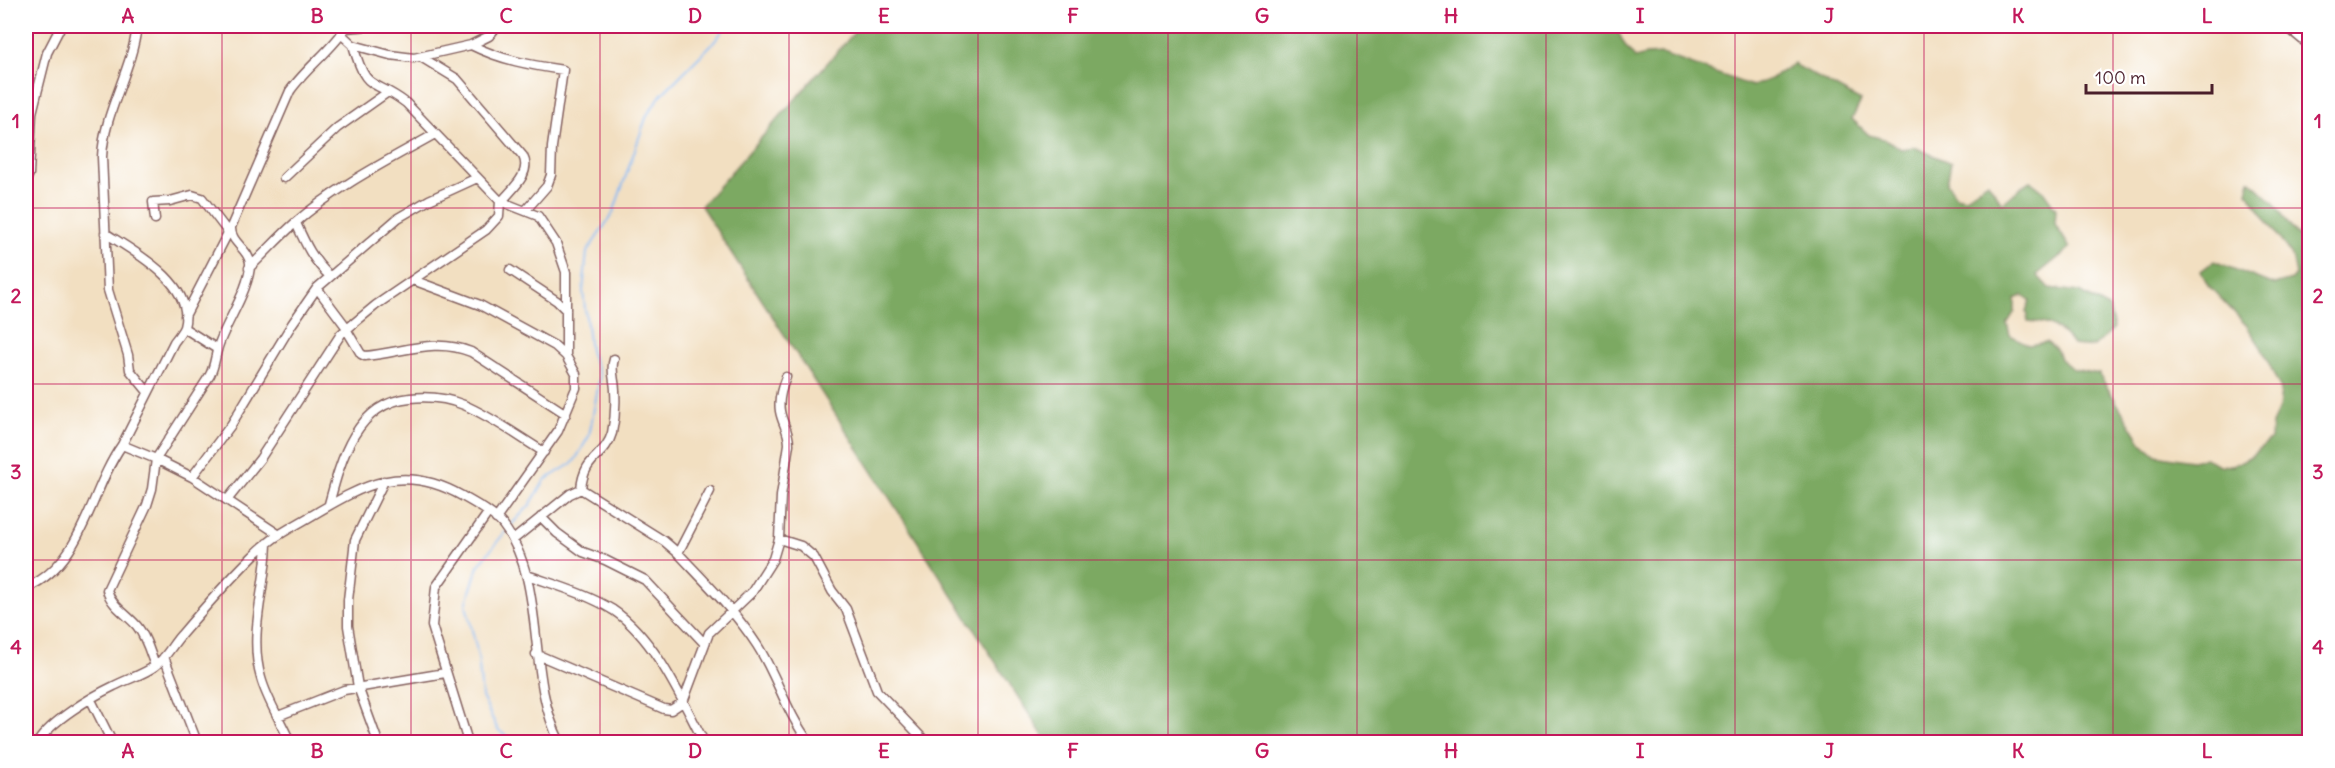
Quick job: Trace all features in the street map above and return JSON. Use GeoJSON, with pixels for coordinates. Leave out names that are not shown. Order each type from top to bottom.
{"type":"FeatureCollection","features":[{"type":"Feature","properties":{"kind":"street"},"geometry":{"type":"LineString","coordinates":[[26,181],[29,174],[32,113],[47,53],[62,26]]}},
{"type":"Feature","properties":{"kind":"street"},"geometry":{"type":"LineString","coordinates":[[137,26],[131,53],[103,136],[105,233],[108,290],[128,355],[131,374],[148,392]]}},
{"type":"Feature","properties":{"kind":"street"},"geometry":{"type":"LineString","coordinates":[[185,316],[230,230],[290,91],[309,66],[345,29],[369,26]]}},
{"type":"Feature","properties":{"kind":"street"},"geometry":{"type":"LineString","coordinates":[[353,45],[406,58],[421,57],[471,45],[489,36],[498,26]]}},
{"type":"Feature","properties":{"kind":"street"},"geometry":{"type":"LineString","coordinates":[[2288,27],[2310,46]]}},
{"type":"Feature","properties":{"kind":"street"},"geometry":{"type":"LineString","coordinates":[[345,29],[365,79],[406,103],[501,201],[538,216],[547,227],[564,262],[566,272],[566,356]]}},
{"type":"Feature","properties":{"kind":"street"},"geometry":{"type":"LineString","coordinates":[[471,45],[519,64],[563,70],[552,147],[551,175],[547,186],[526,210]]}},
{"type":"Feature","properties":{"kind":"street"},"geometry":{"type":"LineString","coordinates":[[228,499],[260,459],[326,355],[347,328],[496,221],[501,201],[526,173],[527,163],[523,156],[457,79],[421,57]]}},
{"type":"Feature","properties":{"kind":"street"},"geometry":{"type":"LineString","coordinates":[[284,178],[337,128],[388,92]]}},
{"type":"Feature","properties":{"kind":"street"},"geometry":{"type":"LineString","coordinates":[[249,268],[296,223],[358,178],[435,134]]}},
{"type":"Feature","properties":{"kind":"street"},"geometry":{"type":"LineString","coordinates":[[192,477],[231,426],[292,324],[317,288],[398,218],[429,200],[477,178]]}},
{"type":"Feature","properties":{"kind":"street"},"geometry":{"type":"LineString","coordinates":[[155,219],[153,202],[196,195],[202,198],[230,230],[232,238],[249,258],[249,268],[217,349],[216,361],[210,375],[156,459],[152,489],[147,505],[107,590],[109,598],[137,626],[144,637],[155,666]]}},
{"type":"Feature","properties":{"kind":"street"},"geometry":{"type":"LineString","coordinates":[[296,223],[318,266],[330,276]]}},
{"type":"Feature","properties":{"kind":"street"},"geometry":{"type":"LineString","coordinates":[[26,588],[44,578],[61,562],[90,513],[109,468],[174,342],[184,328],[183,306],[178,294],[162,271],[105,233]]}},
{"type":"Feature","properties":{"kind":"street"},"geometry":{"type":"LineString","coordinates":[[510,270],[557,301],[566,310]]}},
{"type":"Feature","properties":{"kind":"street"},"geometry":{"type":"LineString","coordinates":[[413,280],[480,305],[555,346],[566,356],[576,374],[576,387],[566,414],[499,521]]}},
{"type":"Feature","properties":{"kind":"street"},"geometry":{"type":"LineString","coordinates":[[317,288],[347,328],[361,354],[365,356],[442,344],[459,347],[471,352],[566,414]]}},
{"type":"Feature","properties":{"kind":"street"},"geometry":{"type":"LineString","coordinates":[[184,328],[217,349]]}},
{"type":"Feature","properties":{"kind":"street"},"geometry":{"type":"LineString","coordinates":[[581,489],[582,477],[587,465],[608,444],[612,433],[616,403],[611,368],[614,359]]}},
{"type":"Feature","properties":{"kind":"street"},"geometry":{"type":"LineString","coordinates":[[536,654],[664,710],[671,710],[683,702],[704,643],[714,627],[758,584],[773,560],[779,539],[789,444],[789,435],[780,410],[782,385],[786,377]]}},
{"type":"Feature","properties":{"kind":"street"},"geometry":{"type":"LineString","coordinates":[[329,504],[341,461],[354,437],[375,411],[399,399],[421,397],[440,399],[465,406],[544,452]]}},
{"type":"Feature","properties":{"kind":"street"},"geometry":{"type":"LineString","coordinates":[[122,445],[192,477],[278,534]]}},
{"type":"Feature","properties":{"kind":"street"},"geometry":{"type":"LineString","coordinates":[[38,742],[56,723],[91,700],[155,666],[191,623],[278,534],[359,489],[402,478],[433,483],[453,491],[499,521],[513,540],[526,574],[536,654],[547,710],[560,742]]}},
{"type":"Feature","properties":{"kind":"street"},"geometry":{"type":"LineString","coordinates":[[378,742],[358,687],[348,626],[350,569],[355,540],[384,481]]}},
{"type":"Feature","properties":{"kind":"street"},"geometry":{"type":"LineString","coordinates":[[513,540],[570,494],[581,489]]}},
{"type":"Feature","properties":{"kind":"street"},"geometry":{"type":"LineString","coordinates":[[581,489],[664,541],[678,553],[758,646],[788,711],[809,742]]}},
{"type":"Feature","properties":{"kind":"street"},"geometry":{"type":"LineString","coordinates":[[678,553],[710,491]]}},
{"type":"Feature","properties":{"kind":"street"},"geometry":{"type":"LineString","coordinates":[[468,742],[432,626],[436,587],[488,513]]}},
{"type":"Feature","properties":{"kind":"street"},"geometry":{"type":"LineString","coordinates":[[541,517],[557,533],[583,552],[645,580],[704,643]]}},
{"type":"Feature","properties":{"kind":"street"},"geometry":{"type":"LineString","coordinates":[[779,539],[801,546],[814,557],[832,591],[846,609],[878,691],[926,742]]}},
{"type":"Feature","properties":{"kind":"street"},"geometry":{"type":"LineString","coordinates":[[267,543],[256,652],[261,680],[290,742]]}},
{"type":"Feature","properties":{"kind":"street"},"geometry":{"type":"LineString","coordinates":[[526,574],[589,598],[628,621],[648,644],[704,742]]}},
{"type":"Feature","properties":{"kind":"street"},"geometry":{"type":"LineString","coordinates":[[164,657],[197,742]]}},
{"type":"Feature","properties":{"kind":"street"},"geometry":{"type":"LineString","coordinates":[[278,716],[344,690],[445,673]]}},
{"type":"Feature","properties":{"kind":"street"},"geometry":{"type":"LineString","coordinates":[[91,700],[112,742]]}},
{"type":"Feature","properties":{"kind":"street"},"geometry":{"type":"LineString","coordinates":[[2238,742],[2248,742]]}},
{"type":"Feature","properties":{"kind":"green space"},"geometry":{"type":"Polygon","coordinates":[[[860,26],[1615,26],[1626,47],[1635,58],[1662,54],[1752,86],[1770,79],[1794,64],[1861,101],[1852,119],[1869,135],[1887,140],[1901,149],[1914,147],[1951,163],[1947,183],[1956,196],[1965,198],[1988,182],[2002,203],[2030,181],[2044,192],[2056,209],[2055,224],[2070,248],[2037,275],[2049,288],[2080,292],[2109,308],[2114,328],[2094,347],[2073,345],[2054,327],[2028,321],[2026,312],[2030,300],[2023,295],[2015,299],[2015,311],[2007,324],[2010,335],[2029,345],[2046,342],[2057,350],[2060,359],[2073,369],[2099,374],[2141,442],[2156,455],[2192,461],[2205,458],[2220,465],[2232,466],[2251,456],[2271,439],[2272,424],[2279,409],[2281,390],[2261,347],[2247,326],[2208,285],[2201,271],[2214,261],[2274,285],[2292,280],[2296,275],[2292,256],[2247,192],[2250,180],[2273,202],[2309,251],[2309,742],[1047,742],[701,206],[860,26]]]}},
{"type":"Feature","properties":{"kind":"waterway"},"geometry":{"type":"LineString","coordinates":[[509,527],[530,505],[545,480],[574,462],[589,436],[600,376],[590,351],[583,291],[587,252],[613,213],[647,115],[661,95],[715,41],[726,26]]}},
{"type":"Feature","properties":{"kind":"waterway"},"geometry":{"type":"LineString","coordinates":[[505,532],[478,566],[466,605],[478,655],[482,697],[498,730],[516,742]]}}]}
